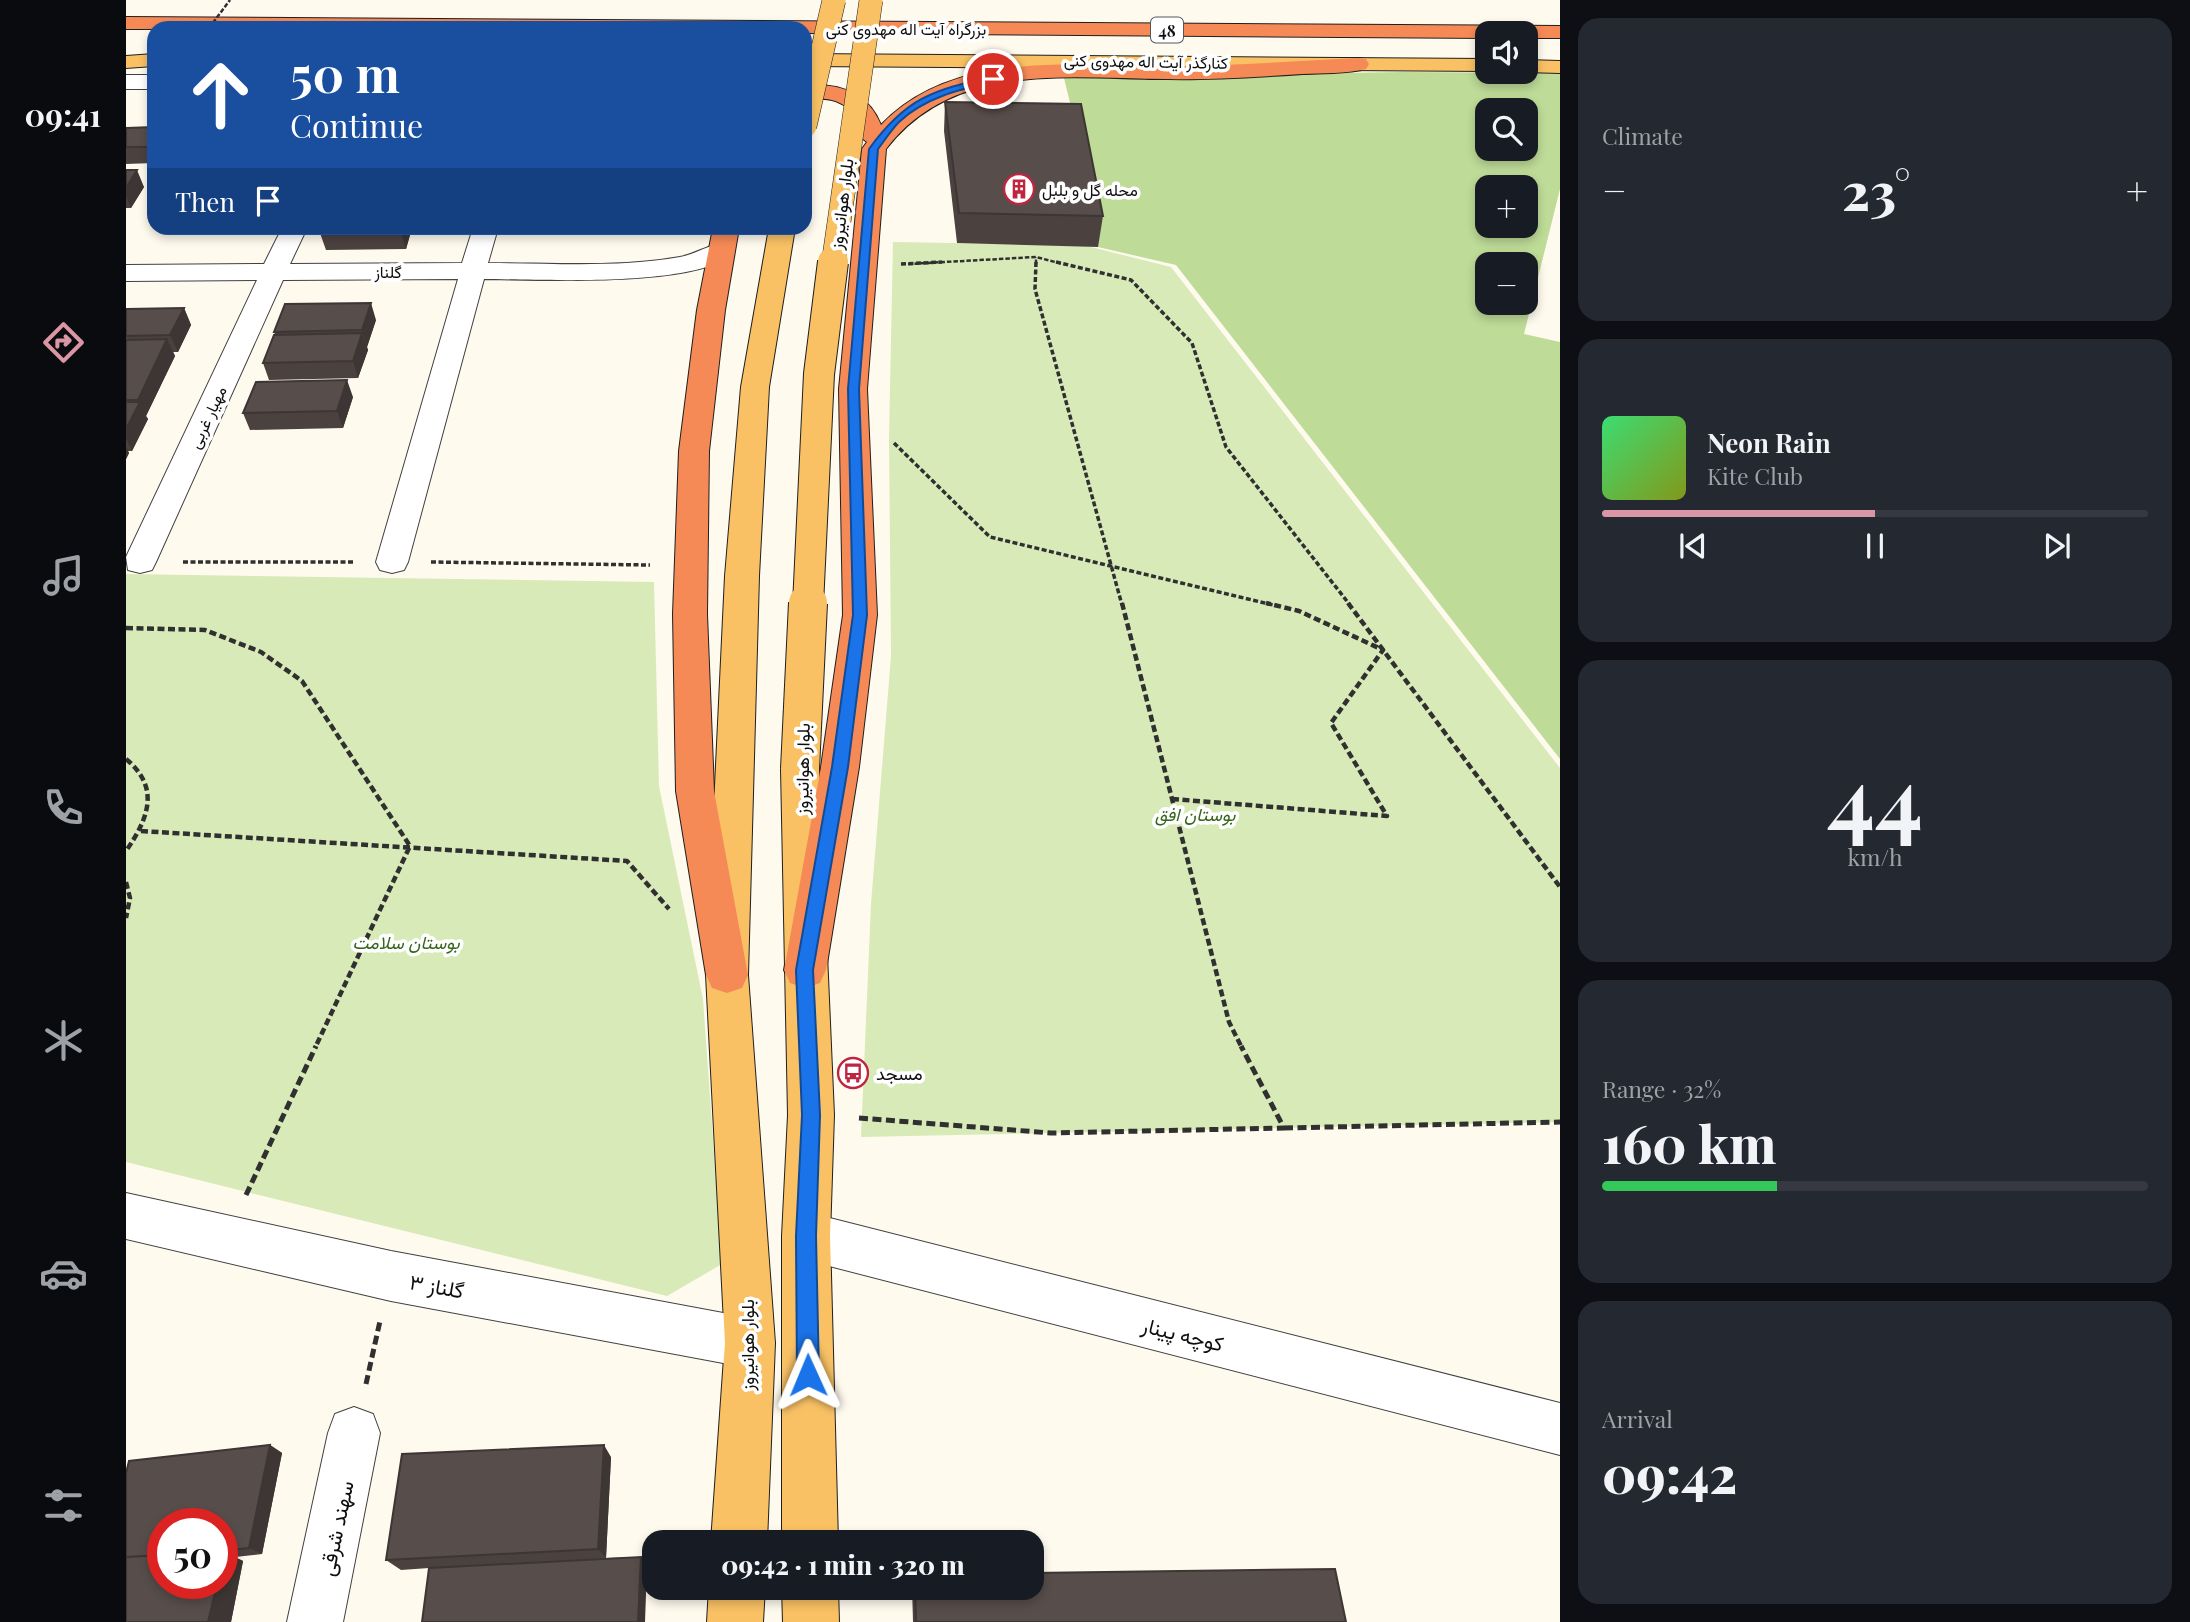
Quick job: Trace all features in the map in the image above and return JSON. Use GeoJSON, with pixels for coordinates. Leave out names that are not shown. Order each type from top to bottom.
{"type":"FeatureCollection","features":[{"type":"Feature","properties":{"kind":"highway","name":"بزرگراه آیت اله مهدوی کنی"},"geometry":{"type":"LineString","coordinates":[[126,23],[147,23]]}},
{"type":"Feature","properties":{"kind":"highway","name":"بزرگراه آیت اله مهدوی کنی"},"geometry":{"type":"LineString","coordinates":[[812,28],[1475,33]]}},
{"type":"Feature","properties":{"kind":"highway","name":"بزرگراه آیت اله مهدوی کنی"},"geometry":{"type":"LineString","coordinates":[[1538,33],[1560,34]]}},
{"type":"Feature","properties":{"kind":"highway"},"geometry":{"type":"LineString","coordinates":[[874,149],[896,120],[916,106],[945,91],[1009,76],[1234,72],[1358,64]]}},
{"type":"Feature","properties":{"kind":"highway"},"geometry":{"type":"LineString","coordinates":[[805,970],[840,767],[860,615],[853,389],[874,149],[869,117],[856,101],[840,94],[812,92]]}},
{"type":"Feature","properties":{"kind":"highway"},"geometry":{"type":"LineString","coordinates":[[724,239],[711,310],[694,451],[690,614],[695,791],[727,975]]}},
{"type":"Feature","properties":{"kind":"main road"},"geometry":{"type":"LineString","coordinates":[[812,96],[834,0]]}},
{"type":"Feature","properties":{"kind":"main road","name":"بلوار هوانیروز"},"geometry":{"type":"LineString","coordinates":[[810,1530],[806,1236],[811,1115],[800,769],[819,374],[849,139],[871,0]]}},
{"type":"Feature","properties":{"kind":"main road"},"geometry":{"type":"LineString","coordinates":[[126,60],[147,60]]}},
{"type":"Feature","properties":{"kind":"main road","name":"کنارگذر آیت اله مهدوی کنی"},"geometry":{"type":"LineString","coordinates":[[812,60],[1475,65]]}},
{"type":"Feature","properties":{"kind":"main road"},"geometry":{"type":"LineString","coordinates":[[1538,66],[1560,67]]}},
{"type":"Feature","properties":{"kind":"main road","name":"بلوار هوانیروز"},"geometry":{"type":"LineString","coordinates":[[740,1530],[750,1343],[727,975],[742,576],[755,387],[781,235]]}},
{"type":"Feature","properties":{"kind":"main road"},"geometry":{"type":"LineString","coordinates":[[735,1622],[736,1600]]}},
{"type":"Feature","properties":{"kind":"main road"},"geometry":{"type":"LineString","coordinates":[[810,1600],[811,1622]]}},
{"type":"Feature","properties":{"kind":"street"},"geometry":{"type":"LineString","coordinates":[[126,82],[147,82]]}},
{"type":"Feature","properties":{"kind":"street","name":"مهیار غربی"},"geometry":{"type":"LineString","coordinates":[[140,562],[292,235]]}},
{"type":"Feature","properties":{"kind":"street"},"geometry":{"type":"LineString","coordinates":[[392,562],[483,235]]}},
{"type":"Feature","properties":{"kind":"street"},"geometry":{"type":"LineString","coordinates":[[650,270],[702,261],[724,239]]}},
{"type":"Feature","properties":{"kind":"street"},"geometry":{"type":"LineString","coordinates":[[650,270],[699,286],[711,310]]}},
{"type":"Feature","properties":{"kind":"street","name":"گلناز"},"geometry":{"type":"LineString","coordinates":[[126,273],[650,270]]}},
{"type":"Feature","properties":{"kind":"street","name":"گلناز ۳"},"geometry":{"type":"LineString","coordinates":[[126,1216],[391,1276],[750,1343]]}},
{"type":"Feature","properties":{"kind":"street","name":"کوچه پینار"},"geometry":{"type":"LineString","coordinates":[[806,1236],[1560,1429]]}},
{"type":"Feature","properties":{"kind":"street","name":"سهند شرقی"},"geometry":{"type":"LineString","coordinates":[[315,1622],[354,1433]]}},
{"type":"Feature","properties":{"kind":"path"},"geometry":{"type":"LineString","coordinates":[[214,21],[230,0]]}},
{"type":"Feature","properties":{"kind":"path"},"geometry":{"type":"LineString","coordinates":[[1036,257],[1035,289],[1112,568],[1229,1022],[1284,1128]]}},
{"type":"Feature","properties":{"kind":"path"},"geometry":{"type":"LineString","coordinates":[[892,265],[1036,257],[1130,280],[1192,343],[1226,447],[1383,650],[1560,887]]}},
{"type":"Feature","properties":{"kind":"path"},"geometry":{"type":"LineString","coordinates":[[889,438],[990,537],[1299,611],[1383,650]]}},
{"type":"Feature","properties":{"kind":"path"},"geometry":{"type":"LineString","coordinates":[[126,628],[205,630],[261,652],[302,681],[410,846]]}},
{"type":"Feature","properties":{"kind":"path"},"geometry":{"type":"LineString","coordinates":[[1172,799],[1387,816],[1331,723],[1383,650]]}},
{"type":"Feature","properties":{"kind":"path"},"geometry":{"type":"LineString","coordinates":[[126,759],[135,764],[147,782],[149,805],[141,831],[126,851]]}},
{"type":"Feature","properties":{"kind":"path"},"geometry":{"type":"LineString","coordinates":[[141,831],[410,846],[627,862],[673,913]]}},
{"type":"Feature","properties":{"kind":"path"},"geometry":{"type":"LineString","coordinates":[[227,1237],[410,846]]}},
{"type":"Feature","properties":{"kind":"path"},"geometry":{"type":"LineString","coordinates":[[126,882],[130,898],[126,918]]}},
{"type":"Feature","properties":{"kind":"path"},"geometry":{"type":"LineString","coordinates":[[811,1115],[1051,1133],[1560,1122]]}},
{"type":"Feature","properties":{"kind":"path"},"geometry":{"type":"LineString","coordinates":[[354,1433],[391,1276]]}},
{"type":"Feature","properties":{"kind":"green space"},"geometry":{"type":"Polygon","coordinates":[[[1475,72],[1475,84],[1538,84],[1538,73],[1560,73],[1560,189],[1538,278],[1538,252],[1475,252],[1475,315],[1529,315],[1524,334],[1560,342],[1560,759],[1176,265],[1098,247],[1085,165],[1064,78],[1475,72]]]}},
{"type":"Feature","properties":{"kind":"green space","name":"بوستان افق"},"geometry":{"type":"Polygon","coordinates":[[[893,242],[1083,245],[1171,267],[1560,768],[1560,1122],[861,1137],[871,904],[891,656],[889,438],[893,242]]]}},
{"type":"Feature","properties":{"kind":"green space","name":"بوستان سلامت"},"geometry":{"type":"Polygon","coordinates":[[[126,574],[654,582],[659,786],[703,999],[722,1264],[667,1296],[126,1162],[126,574]]]}},
{"type":"Feature","properties":{"kind":"building","name":"محله گل و بلبل"},"geometry":{"type":"Polygon","coordinates":[[[945,102],[1081,104],[1103,216],[959,213],[945,102]]]}},
{"type":"Feature","properties":{"kind":"building"},"geometry":{"type":"Polygon","coordinates":[[[147,127],[147,147],[126,147],[126,128],[147,127]]]}},
{"type":"Feature","properties":{"kind":"building"},"geometry":{"type":"Polygon","coordinates":[[[126,170],[137,170],[126,188],[126,170]]]}},
{"type":"Feature","properties":{"kind":"building"},"geometry":{"type":"Polygon","coordinates":[[[371,303],[362,330],[274,332],[285,304],[371,303]]]}},
{"type":"Feature","properties":{"kind":"building"},"geometry":{"type":"Polygon","coordinates":[[[184,308],[170,335],[126,336],[126,309],[184,308]]]}},
{"type":"Feature","properties":{"kind":"building"},"geometry":{"type":"Polygon","coordinates":[[[362,333],[353,361],[263,363],[274,335],[362,333]]]}},
{"type":"Feature","properties":{"kind":"building"},"geometry":{"type":"Polygon","coordinates":[[[167,339],[138,400],[126,400],[126,340],[167,339]]]}},
{"type":"Feature","properties":{"kind":"building"},"geometry":{"type":"Polygon","coordinates":[[[347,380],[337,411],[243,413],[256,382],[347,380]]]}},
{"type":"Feature","properties":{"kind":"building"},"geometry":{"type":"Polygon","coordinates":[[[126,402],[140,402],[126,429],[126,402]]]}},
{"type":"Feature","properties":{"kind":"building"},"geometry":{"type":"Polygon","coordinates":[[[270,1445],[249,1548],[238,1549],[238,1508],[147,1508],[147,1556],[126,1557],[126,1473],[129,1461],[270,1445]]]}},
{"type":"Feature","properties":{"kind":"building"},"geometry":{"type":"Polygon","coordinates":[[[604,1445],[598,1549],[386,1560],[402,1454],[604,1445]]]}},
{"type":"Feature","properties":{"kind":"building"},"geometry":{"type":"Polygon","coordinates":[[[147,1556],[147,1599],[213,1599],[208,1622],[126,1622],[126,1557],[147,1556]]]}},
{"type":"Feature","properties":{"kind":"building"},"geometry":{"type":"Polygon","coordinates":[[[641,1557],[638,1622],[422,1622],[429,1568],[641,1557]]]}},
{"type":"Feature","properties":{"kind":"building"},"geometry":{"type":"Polygon","coordinates":[[[1335,1569],[1346,1622],[916,1622],[915,1600],[1044,1600],[1044,1573],[1335,1569]]]}},
{"type":"Feature","properties":{"kind":"place","name":"محله گل و بلبل"},"geometry":{"type":"Point","coordinates":[1019,189]}},
{"type":"Feature","properties":{"kind":"place","name":"مسجد"},"geometry":{"type":"Point","coordinates":[853,1073]}},
{"type":"Feature","properties":{"kind":"route"},"geometry":{"type":"LineString","coordinates":[[808,1375],[806,1236],[811,1115],[805,970],[840,767],[860,615],[853,389],[874,149],[896,120],[916,106],[945,91],[993,79]]}}]}
